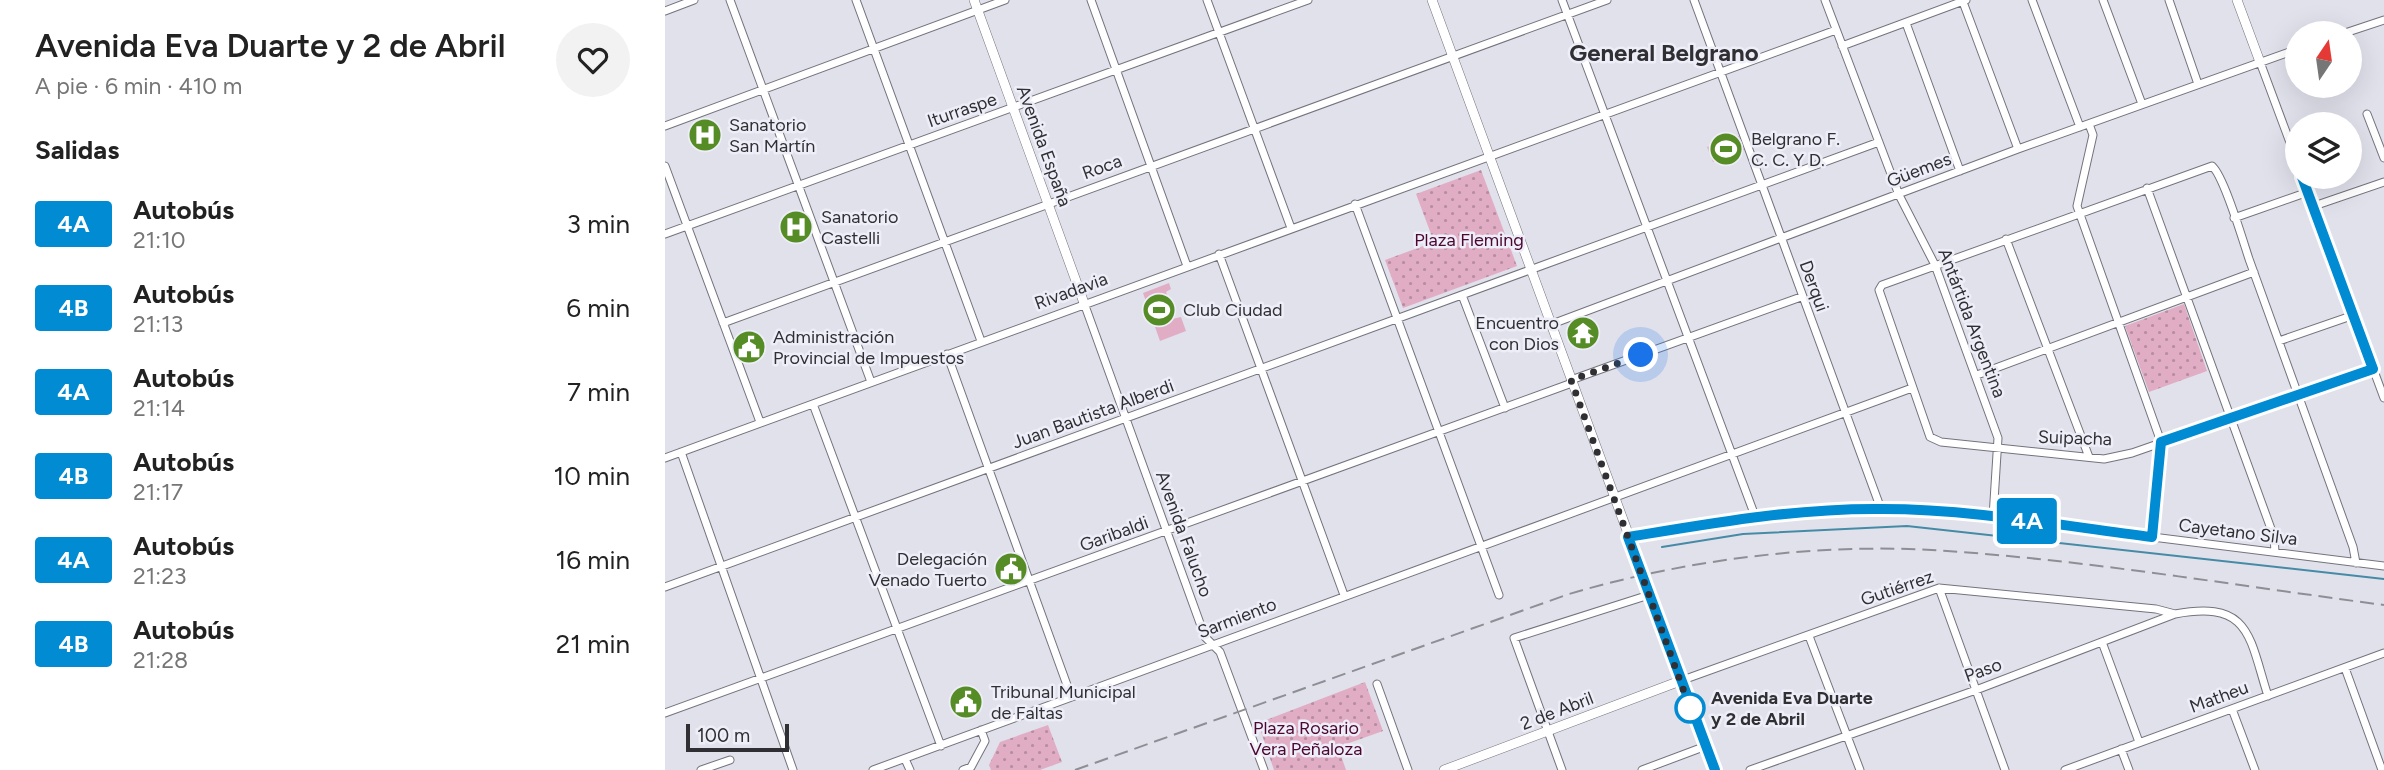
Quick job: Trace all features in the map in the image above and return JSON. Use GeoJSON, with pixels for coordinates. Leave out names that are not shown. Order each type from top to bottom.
{"type":"FeatureCollection","features":[{"type":"Feature","properties":{"kind":"main road","name":"Avenida España"},"geometry":{"type":"LineString","coordinates":[[974,0],[1084,303]]}},
{"type":"Feature","properties":{"kind":"main road"},"geometry":{"type":"LineString","coordinates":[[1432,0],[1680,681],[1715,770]]}},
{"type":"Feature","properties":{"kind":"main road"},"geometry":{"type":"LineString","coordinates":[[2237,0],[2260,62]]}},
{"type":"Feature","properties":{"kind":"main road","name":"2 de Abril"},"geometry":{"type":"LineString","coordinates":[[1444,770],[1680,681]]}},
{"type":"Feature","properties":{"kind":"street"},"geometry":{"type":"LineString","coordinates":[[665,11],[694,0]]}},
{"type":"Feature","properties":{"kind":"street"},"geometry":{"type":"LineString","coordinates":[[730,0],[871,382]]}},
{"type":"Feature","properties":{"kind":"street"},"geometry":{"type":"LineString","coordinates":[[856,0],[981,341]]}},
{"type":"Feature","properties":{"kind":"street"},"geometry":{"type":"LineString","coordinates":[[665,126],[1005,0]]}},
{"type":"Feature","properties":{"kind":"street"},"geometry":{"type":"LineString","coordinates":[[1091,0],[1187,266]]}},
{"type":"Feature","properties":{"kind":"street"},"geometry":{"type":"LineString","coordinates":[[1207,0],[1291,228]]}},
{"type":"Feature","properties":{"kind":"street","name":"Iturraspe"},"geometry":{"type":"LineString","coordinates":[[665,234],[1308,0]]}},
{"type":"Feature","properties":{"kind":"street"},"geometry":{"type":"LineString","coordinates":[[1562,0],[1755,516]]}},
{"type":"Feature","properties":{"kind":"street","name":"Roca"},"geometry":{"type":"LineString","coordinates":[[723,323],[1607,0]]}},
{"type":"Feature","properties":{"kind":"street","name":"Derqui"},"geometry":{"type":"LineString","coordinates":[[1694,0],[1881,509]]}},
{"type":"Feature","properties":{"kind":"street","name":"Antártida Argentina"},"geometry":{"type":"LineString","coordinates":[[1825,0],[1899,195],[1935,265],[1998,438],[1993,517]]}},
{"type":"Feature","properties":{"kind":"street"},"geometry":{"type":"LineString","coordinates":[[2032,0],[2080,127]]}},
{"type":"Feature","properties":{"kind":"street"},"geometry":{"type":"LineString","coordinates":[[2103,0],[2142,104]]}},
{"type":"Feature","properties":{"kind":"street"},"geometry":{"type":"LineString","coordinates":[[2169,0],[2198,84]]}},
{"type":"Feature","properties":{"kind":"street"},"geometry":{"type":"LineString","coordinates":[[1842,46],[1965,1],[2018,149]]}},
{"type":"Feature","properties":{"kind":"street"},"geometry":{"type":"LineString","coordinates":[[2363,27],[2384,20]]}},
{"type":"Feature","properties":{"kind":"street"},"geometry":{"type":"LineString","coordinates":[[1906,23],[1960,171]]}},
{"type":"Feature","properties":{"kind":"street","name":"Rivadavia"},"geometry":{"type":"LineString","coordinates":[[665,458],[1836,30]]}},
{"type":"Feature","properties":{"kind":"street","name":"Güemes"},"geometry":{"type":"LineString","coordinates":[[1552,324],[2018,149],[2285,53]]}},
{"type":"Feature","properties":{"kind":"street"},"geometry":{"type":"LineString","coordinates":[[2260,62],[2285,129]]}},
{"type":"Feature","properties":{"kind":"street"},"geometry":{"type":"LineString","coordinates":[[2367,114],[2384,158]]}},
{"type":"Feature","properties":{"kind":"street"},"geometry":{"type":"LineString","coordinates":[[2089,124],[2093,135],[2077,200],[2078,213],[2161,442],[2152,537]]}},
{"type":"Feature","properties":{"kind":"street","name":"Juan Bautista Alberdi"},"geometry":{"type":"LineString","coordinates":[[665,587],[1879,142]]}},
{"type":"Feature","properties":{"kind":"street"},"geometry":{"type":"LineString","coordinates":[[1613,498],[1912,388],[1879,295],[1882,285],[2207,165],[2215,167],[2356,563]]}},
{"type":"Feature","properties":{"kind":"street"},"geometry":{"type":"LineString","coordinates":[[665,166],[760,422]]}},
{"type":"Feature","properties":{"kind":"street"},"geometry":{"type":"LineString","coordinates":[[2314,206],[2384,182]]}},
{"type":"Feature","properties":{"kind":"street"},"geometry":{"type":"LineString","coordinates":[[2147,188],[2274,537],[2275,552]]}},
{"type":"Feature","properties":{"kind":"street"},"geometry":{"type":"LineString","coordinates":[[2307,189],[2384,398]]}},
{"type":"Feature","properties":{"kind":"street"},"geometry":{"type":"LineString","coordinates":[[2234,218],[2308,192]]}},
{"type":"Feature","properties":{"kind":"street"},"geometry":{"type":"LineString","coordinates":[[1355,204],[1395,319],[1499,595]]}},
{"type":"Feature","properties":{"kind":"street"},"geometry":{"type":"LineString","coordinates":[[2007,239],[2089,457]]}},
{"type":"Feature","properties":{"kind":"street"},"geometry":{"type":"LineString","coordinates":[[1219,254],[1344,595]]}},
{"type":"Feature","properties":{"kind":"street"},"geometry":{"type":"LineString","coordinates":[[1977,375],[2253,272]]}},
{"type":"Feature","properties":{"kind":"street"},"geometry":{"type":"LineString","coordinates":[[1462,295],[1505,408]]}},
{"type":"Feature","properties":{"kind":"street","name":"Garibaldi"},"geometry":{"type":"LineString","coordinates":[[665,713],[1031,582],[1801,297]]}},
{"type":"Feature","properties":{"kind":"street","name":"Avenida Falucho"},"geometry":{"type":"LineString","coordinates":[[1084,303],[1205,637],[1220,652],[1264,770]]}},
{"type":"Feature","properties":{"kind":"street"},"geometry":{"type":"LineString","coordinates":[[2279,341],[2354,316]]}},
{"type":"Feature","properties":{"kind":"street"},"geometry":{"type":"LineString","coordinates":[[947,354],[1071,696]]}},
{"type":"Feature","properties":{"kind":"street","name":"Suipacha"},"geometry":{"type":"LineString","coordinates":[[1912,388],[1930,437],[1941,442],[2089,457],[2119,456],[2373,369]]}},
{"type":"Feature","properties":{"kind":"street"},"geometry":{"type":"LineString","coordinates":[[813,404],[941,746]]}},
{"type":"Feature","properties":{"kind":"street"},"geometry":{"type":"LineString","coordinates":[[681,452],[793,770]]}},
{"type":"Feature","properties":{"kind":"street","name":"Sarmiento"},"geometry":{"type":"LineString","coordinates":[[873,770],[1613,498]]}},
{"type":"Feature","properties":{"kind":"street","name":"Cayetano Silva"},"geometry":{"type":"LineString","coordinates":[[1628,537],[1755,516],[1881,509],[1993,517],[2384,566]]}},
{"type":"Feature","properties":{"kind":"street"},"geometry":{"type":"LineString","coordinates":[[1939,588],[2005,770]]}},
{"type":"Feature","properties":{"kind":"street","name":"Gutiérrez"},"geometry":{"type":"LineString","coordinates":[[1680,681],[1939,588],[2156,609],[2175,614]]}},
{"type":"Feature","properties":{"kind":"street"},"geometry":{"type":"LineString","coordinates":[[1562,770],[1514,638],[1649,595]]}},
{"type":"Feature","properties":{"kind":"street","name":"Paso"},"geometry":{"type":"LineString","coordinates":[[1750,770],[1976,690],[2175,614],[2198,609],[2228,614],[2244,627],[2269,696]]}},
{"type":"Feature","properties":{"kind":"street"},"geometry":{"type":"LineString","coordinates":[[1809,636],[1860,770]]}},
{"type":"Feature","properties":{"kind":"street"},"geometry":{"type":"LineString","coordinates":[[2102,642],[2139,742]]}},
{"type":"Feature","properties":{"kind":"street","name":"Matheu"},"geometry":{"type":"LineString","coordinates":[[2066,770],[2384,653]]}},
{"type":"Feature","properties":{"kind":"street"},"geometry":{"type":"LineString","coordinates":[[2345,668],[2382,770]]}},
{"type":"Feature","properties":{"kind":"street"},"geometry":{"type":"LineString","coordinates":[[1377,684],[1408,770]]}},
{"type":"Feature","properties":{"kind":"street"},"geometry":{"type":"LineString","coordinates":[[2232,709],[2255,770]]}},
{"type":"Feature","properties":{"kind":"street"},"geometry":{"type":"LineString","coordinates":[[963,770],[971,767],[985,741],[981,730]]}},
{"type":"Feature","properties":{"kind":"street"},"geometry":{"type":"LineString","coordinates":[[1642,770],[1706,746]]}},
{"type":"Feature","properties":{"kind":"street"},"geometry":{"type":"LineString","coordinates":[[2121,749],[2129,770]]}},
{"type":"Feature","properties":{"kind":"street"},"geometry":{"type":"LineString","coordinates":[[905,758],[910,770]]}},
{"type":"Feature","properties":{"kind":"street"},"geometry":{"type":"LineString","coordinates":[[701,770],[730,760]]}},
{"type":"Feature","properties":{"kind":"green space","name":"Belgrano F. C. C. Y D."},"geometry":{"type":"Polygon","coordinates":[[[1739,136],[1744,150],[1713,162],[1707,147],[1739,136]]]}},
{"type":"Feature","properties":{"kind":"green space","name":"Plaza Fleming"},"geometry":{"type":"Polygon","coordinates":[[[1481,170],[1517,266],[1403,308],[1385,260],[1434,242],[1416,194],[1481,170]]]}},
{"type":"Feature","properties":{"kind":"green space","name":"Club Ciudad"},"geometry":{"type":"Polygon","coordinates":[[[1169,283],[1171,289],[1166,292],[1170,303],[1167,304],[1172,319],[1181,317],[1186,331],[1160,341],[1143,293],[1169,283]]]}},
{"type":"Feature","properties":{"kind":"green space"},"geometry":{"type":"Polygon","coordinates":[[[2184,304],[2207,371],[2149,392],[2125,326],[2184,304]]]}},
{"type":"Feature","properties":{"kind":"green space","name":"Plaza Rosario Vera Peñaloza"},"geometry":{"type":"Polygon","coordinates":[[[1365,682],[1383,731],[1338,747],[1346,770],[1274,770],[1258,723],[1365,682]]]}},
{"type":"Feature","properties":{"kind":"green space"},"geometry":{"type":"Polygon","coordinates":[[[1048,725],[1062,762],[1040,770],[991,770],[989,765],[1000,742],[1048,725]]]}},
{"type":"Feature","properties":{"kind":"waterway"},"geometry":{"type":"LineString","coordinates":[[1662,547],[1743,534],[1907,526],[2384,579]]}},
{"type":"Feature","properties":{"kind":"railway"},"geometry":{"type":"LineString","coordinates":[[1075,770],[1569,594],[1661,571],[1756,556],[1852,549],[2002,555],[2111,567],[2384,605]]}},
{"type":"Feature","properties":{"kind":"bus line","name":"4A"},"geometry":{"type":"LineString","coordinates":[[1715,770],[1628,537],[1755,516],[1881,509],[1993,517],[2152,537],[2161,442],[2373,369],[2306,189]]}},
{"type":"Feature","properties":{"kind":"place","name":"Sanatorio San Martín"},"geometry":{"type":"Point","coordinates":[705,135]}},
{"type":"Feature","properties":{"kind":"place","name":"Belgrano F. C. C. Y D."},"geometry":{"type":"Point","coordinates":[1726,149]}},
{"type":"Feature","properties":{"kind":"place","name":"Sanatorio Castelli"},"geometry":{"type":"Point","coordinates":[796,227]}},
{"type":"Feature","properties":{"kind":"place","name":"Club Ciudad"},"geometry":{"type":"Point","coordinates":[1159,310]}},
{"type":"Feature","properties":{"kind":"place","name":"Encuentro con Dios"},"geometry":{"type":"Point","coordinates":[1583,333]}},
{"type":"Feature","properties":{"kind":"place","name":"Administración Provincial de Impuestos"},"geometry":{"type":"Point","coordinates":[749,347]}},
{"type":"Feature","properties":{"kind":"place","name":"Delegación Venado Tuerto"},"geometry":{"type":"Point","coordinates":[1011,569]}},
{"type":"Feature","properties":{"kind":"place","name":"Tribunal Municipal de Faltas"},"geometry":{"type":"Point","coordinates":[966,702]}},
{"type":"Feature","properties":{"kind":"place","name":"Avenida Eva Duarte y 2 de Abril"},"geometry":{"type":"Point","coordinates":[1690,708]}},
{"type":"Feature","properties":{"kind":"district","name":"General Belgrano"},"geometry":{"type":"Point","coordinates":[1664,52]}},
{"type":"Feature","properties":{"kind":"route"},"geometry":{"type":"LineString","coordinates":[[1641,355],[1571,380],[1690,708]]}}]}
